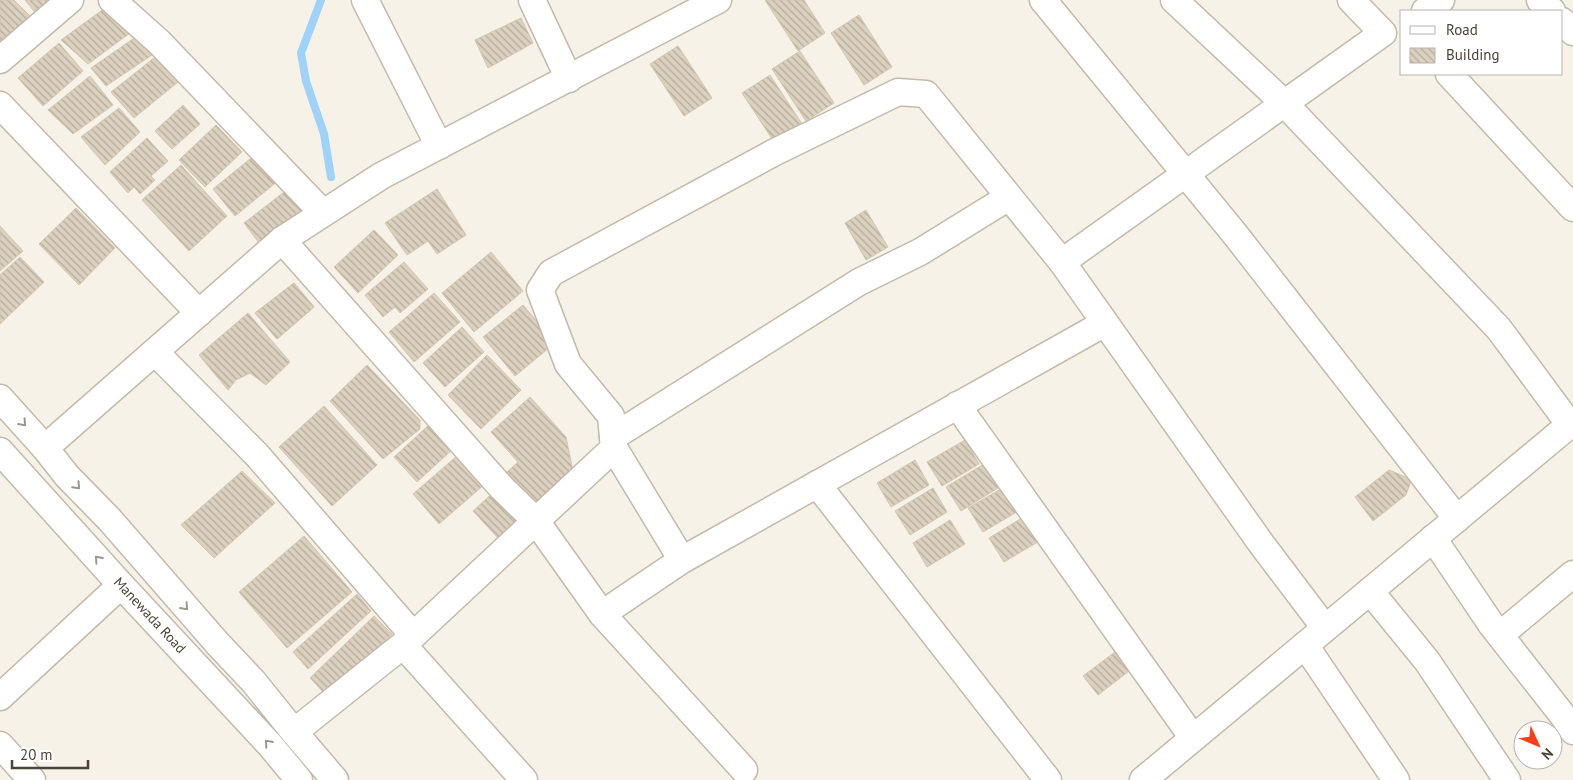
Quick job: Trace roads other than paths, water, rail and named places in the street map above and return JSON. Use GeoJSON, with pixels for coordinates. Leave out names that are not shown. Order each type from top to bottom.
{"type":"FeatureCollection","features":[{"type":"Feature","properties":{"kind":"street"},"geometry":{"type":"LineString","coordinates":[[0,60],[70,0]]}},
{"type":"Feature","properties":{"kind":"street"},"geometry":{"type":"LineString","coordinates":[[112,0],[159,42],[324,213]]}},
{"type":"Feature","properties":{"kind":"street"},"geometry":{"type":"LineString","coordinates":[[365,0],[439,146]]}},
{"type":"Feature","properties":{"kind":"street"},"geometry":{"type":"LineString","coordinates":[[532,0],[569,78]]}},
{"type":"Feature","properties":{"kind":"street"},"geometry":{"type":"LineString","coordinates":[[1043,0],[1186,173],[1457,519]]}},
{"type":"Feature","properties":{"kind":"street"},"geometry":{"type":"LineString","coordinates":[[1152,777],[1193,738],[1571,424],[1499,329],[1284,103],[1174,0]]}},
{"type":"Feature","properties":{"kind":"street"},"geometry":{"type":"LineString","coordinates":[[1062,262],[1284,103],[1392,30],[1351,0]]}},
{"type":"Feature","properties":{"kind":"street"},"geometry":{"type":"LineString","coordinates":[[1426,10],[1440,0]]}},
{"type":"Feature","properties":{"kind":"street"},"geometry":{"type":"LineString","coordinates":[[1540,0],[1551,10]]}},
{"type":"Feature","properties":{"kind":"street"},"geometry":{"type":"LineString","coordinates":[[45,448],[282,240],[381,176],[569,78],[703,4]]}},
{"type":"Feature","properties":{"kind":"street"},"geometry":{"type":"LineString","coordinates":[[1563,22],[1573,32]]}},
{"type":"Feature","properties":{"kind":"street"},"geometry":{"type":"LineString","coordinates":[[1450,75],[1573,208]]}},
{"type":"Feature","properties":{"kind":"street"},"geometry":{"type":"LineString","coordinates":[[682,560],[613,443],[611,416],[568,364],[540,290],[551,273],[774,152],[898,92],[926,94],[1062,262],[1260,542],[1325,628]]}},
{"type":"Feature","properties":{"kind":"street"},"geometry":{"type":"LineString","coordinates":[[0,105],[199,313]]}},
{"type":"Feature","properties":{"kind":"street"},"geometry":{"type":"LineString","coordinates":[[294,732],[408,640],[536,521],[613,443],[859,282],[920,252],[1009,197]]}},
{"type":"Feature","properties":{"kind":"street"},"geometry":{"type":"LineString","coordinates":[[282,240],[502,488],[536,521],[602,614],[743,777]]}},
{"type":"Feature","properties":{"kind":"street"},"geometry":{"type":"LineString","coordinates":[[602,614],[682,560],[1105,322]]}},
{"type":"Feature","properties":{"kind":"street"},"geometry":{"type":"LineString","coordinates":[[155,352],[258,455],[524,780]]}},
{"type":"Feature","properties":{"kind":"street"},"geometry":{"type":"LineString","coordinates":[[0,398],[45,448],[67,476],[110,520],[253,682],[335,780]]}},
{"type":"Feature","properties":{"kind":"street"},"geometry":{"type":"LineString","coordinates":[[957,405],[1193,738]]}},
{"type":"Feature","properties":{"kind":"street","name":"Manewada Road"},"geometry":{"type":"LineString","coordinates":[[0,451],[121,585],[222,692],[299,780]]}},
{"type":"Feature","properties":{"kind":"street"},"geometry":{"type":"LineString","coordinates":[[817,484],[1048,780]]}},
{"type":"Feature","properties":{"kind":"street"},"geometry":{"type":"LineString","coordinates":[[1433,538],[1500,635],[1570,719]]}},
{"type":"Feature","properties":{"kind":"street"},"geometry":{"type":"LineString","coordinates":[[1500,635],[1573,574]]}},
{"type":"Feature","properties":{"kind":"street"},"geometry":{"type":"LineString","coordinates":[[0,697],[121,585]]}},
{"type":"Feature","properties":{"kind":"street"},"geometry":{"type":"LineString","coordinates":[[1370,591],[1427,661],[1507,780]]}},
{"type":"Feature","properties":{"kind":"street"},"geometry":{"type":"LineString","coordinates":[[1304,645],[1396,780]]}},
{"type":"Feature","properties":{"kind":"street"},"geometry":{"type":"LineString","coordinates":[[0,745],[32,780]]}},
{"type":"Feature","properties":{"kind":"waterway"},"geometry":{"type":"LineString","coordinates":[[321,0],[301,53],[306,81],[324,134],[331,177]]}}]}
